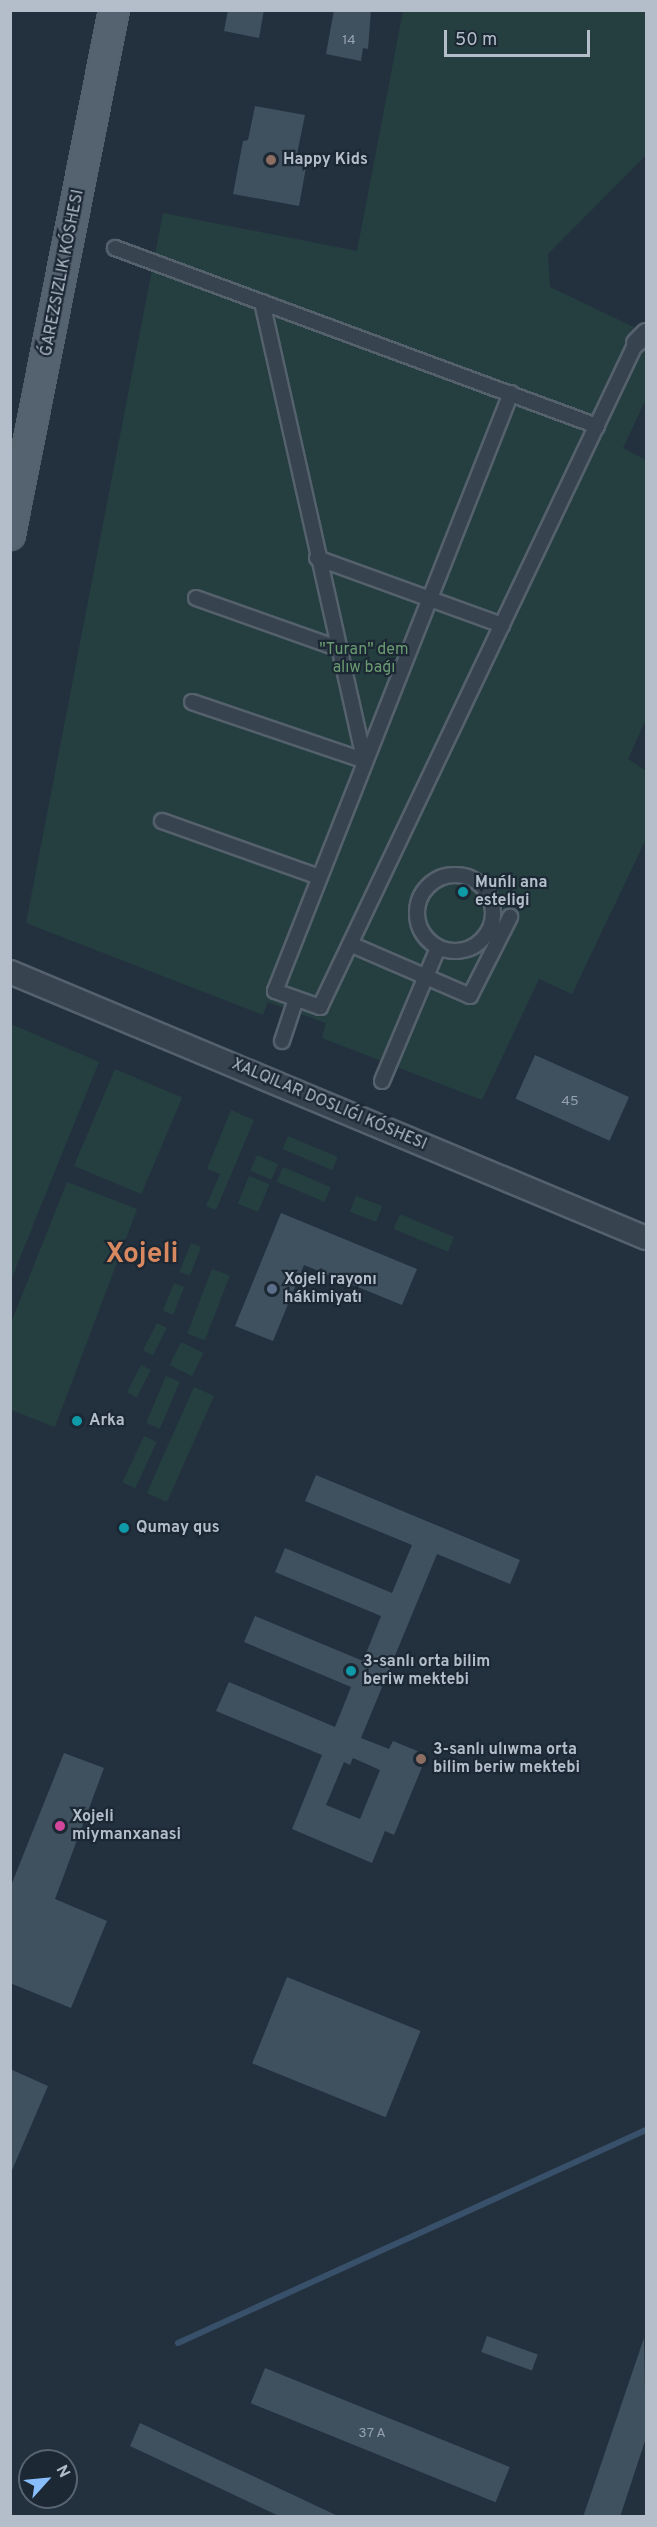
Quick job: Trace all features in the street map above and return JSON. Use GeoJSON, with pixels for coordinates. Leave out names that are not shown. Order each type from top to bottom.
{"type":"FeatureCollection","features":[{"type":"Feature","properties":{"kind":"main road","name":"ǴAREZSIZLIK KÓSHESI"},"geometry":{"type":"LineString","coordinates":[[10,535],[114,10]]}},
{"type":"Feature","properties":{"kind":"street"},"geometry":{"type":"LineString","coordinates":[[115,248],[597,426]]}},
{"type":"Feature","properties":{"kind":"street"},"geometry":{"type":"LineString","coordinates":[[262,302],[337,648],[365,760]]}},
{"type":"Feature","properties":{"kind":"street"},"geometry":{"type":"LineString","coordinates":[[511,393],[275,991],[320,1007],[641,338]]}},
{"type":"Feature","properties":{"kind":"street"},"geometry":{"type":"LineString","coordinates":[[317,558],[502,625]]}},
{"type":"Feature","properties":{"kind":"street"},"geometry":{"type":"LineString","coordinates":[[196,597],[337,648]]}},
{"type":"Feature","properties":{"kind":"street"},"geometry":{"type":"LineString","coordinates":[[192,702],[365,760]]}},
{"type":"Feature","properties":{"kind":"street"},"geometry":{"type":"LineString","coordinates":[[162,821],[319,877]]}},
{"type":"Feature","properties":{"kind":"street"},"geometry":{"type":"LineString","coordinates":[[350,944],[470,996],[496,931],[492,903],[486,891],[465,876],[439,878],[428,885],[417,907],[421,931],[438,948],[456,951],[474,946],[496,931],[510,917]]}},
{"type":"Feature","properties":{"kind":"street"},"geometry":{"type":"LineString","coordinates":[[382,1081],[438,948]]}},
{"type":"Feature","properties":{"kind":"street"},"geometry":{"type":"LineString","coordinates":[[10,972],[646,1238]]}},
{"type":"Feature","properties":{"kind":"street"},"geometry":{"type":"LineString","coordinates":[[282,1041],[296,999]]}},
{"type":"Feature","properties":{"kind":"green space","name":"\"Turan\" dem alıw baǵı"},"geometry":{"type":"Polygon","coordinates":[[[403,11],[646,11],[646,155],[548,254],[550,287],[646,333],[646,399],[623,448],[646,460],[646,719],[628,759],[646,771],[646,839],[572,994],[539,979],[482,1100],[322,1038],[326,1023],[268,1002],[263,1015],[26,923],[163,213],[357,251],[403,11]]]}},
{"type":"Feature","properties":{"kind":"green space"},"geometry":{"type":"Polygon","coordinates":[[[11,1024],[99,1062],[11,1280],[11,1024]]]}},
{"type":"Feature","properties":{"kind":"green space"},"geometry":{"type":"Polygon","coordinates":[[[115,1069],[182,1098],[141,1194],[74,1166],[115,1069]]]}},
{"type":"Feature","properties":{"kind":"green space"},"geometry":{"type":"Polygon","coordinates":[[[231,1110],[254,1120],[216,1210],[206,1206],[220,1174],[207,1169],[231,1110]]]}},
{"type":"Feature","properties":{"kind":"green space"},"geometry":{"type":"Polygon","coordinates":[[[288,1136],[338,1157],[332,1170],[283,1149],[288,1136]]]}},
{"type":"Feature","properties":{"kind":"green space"},"geometry":{"type":"Polygon","coordinates":[[[257,1155],[278,1164],[272,1180],[250,1171],[257,1155]]]}},
{"type":"Feature","properties":{"kind":"green space"},"geometry":{"type":"Polygon","coordinates":[[[283,1167],[331,1187],[325,1202],[277,1182],[283,1167]]]}},
{"type":"Feature","properties":{"kind":"green space"},"geometry":{"type":"Polygon","coordinates":[[[249,1176],[269,1184],[258,1212],[238,1204],[249,1176]]]}},
{"type":"Feature","properties":{"kind":"green space"},"geometry":{"type":"Polygon","coordinates":[[[67,1182],[137,1209],[55,1427],[11,1410],[11,1323],[67,1182]]]}},
{"type":"Feature","properties":{"kind":"green space"},"geometry":{"type":"Polygon","coordinates":[[[356,1196],[382,1206],[376,1222],[350,1212],[356,1196]]]}},
{"type":"Feature","properties":{"kind":"green space"},"geometry":{"type":"Polygon","coordinates":[[[400,1214],[454,1237],[448,1252],[394,1229],[400,1214]]]}},
{"type":"Feature","properties":{"kind":"green space"},"geometry":{"type":"Polygon","coordinates":[[[191,1243],[201,1247],[190,1276],[179,1272],[191,1243]]]}},
{"type":"Feature","properties":{"kind":"green space"},"geometry":{"type":"Polygon","coordinates":[[[212,1269],[230,1276],[205,1340],[187,1333],[212,1269]]]}},
{"type":"Feature","properties":{"kind":"green space"},"geometry":{"type":"Polygon","coordinates":[[[174,1283],[184,1287],[173,1315],[163,1311],[174,1283]]]}},
{"type":"Feature","properties":{"kind":"green space"},"geometry":{"type":"Polygon","coordinates":[[[157,1323],[167,1328],[153,1356],[143,1351],[157,1323]]]}},
{"type":"Feature","properties":{"kind":"green space"},"geometry":{"type":"Polygon","coordinates":[[[181,1342],[203,1353],[192,1376],[170,1365],[181,1342]]]}},
{"type":"Feature","properties":{"kind":"green space"},"geometry":{"type":"Polygon","coordinates":[[[141,1365],[151,1370],[137,1398],[127,1393],[141,1365]]]}},
{"type":"Feature","properties":{"kind":"green space"},"geometry":{"type":"Polygon","coordinates":[[[166,1376],[180,1382],[160,1429],[146,1423],[166,1376]]]}},
{"type":"Feature","properties":{"kind":"green space"},"geometry":{"type":"Polygon","coordinates":[[[194,1387],[214,1396],[167,1502],[147,1493],[194,1387]]]}},
{"type":"Feature","properties":{"kind":"green space"},"geometry":{"type":"Polygon","coordinates":[[[144,1436],[157,1442],[135,1488],[122,1482],[144,1436]]]}},
{"type":"Feature","properties":{"kind":"building"},"geometry":{"type":"Polygon","coordinates":[[[228,10],[264,10],[259,38],[224,31],[228,10]]]}},
{"type":"Feature","properties":{"kind":"building"},"geometry":{"type":"Polygon","coordinates":[[[334,10],[371,10],[368,49],[363,48],[361,61],[326,54],[334,10]]]}},
{"type":"Feature","properties":{"kind":"building"},"geometry":{"type":"Polygon","coordinates":[[[255,106],[305,115],[297,154],[308,156],[299,206],[233,194],[243,141],[248,140],[255,106]]]}},
{"type":"Feature","properties":{"kind":"building"},"geometry":{"type":"Polygon","coordinates":[[[535,1055],[629,1097],[610,1141],[515,1099],[535,1055]]]}},
{"type":"Feature","properties":{"kind":"building","name":"Xojeli rayonı hákimiyatı"},"geometry":{"type":"Polygon","coordinates":[[[281,1213],[417,1269],[402,1305],[304,1265],[273,1341],[235,1326],[281,1213]]]}},
{"type":"Feature","properties":{"kind":"building","name":"3-sanlı orta bilim beriw mektebi"},"geometry":{"type":"Polygon","coordinates":[[[316,1475],[520,1560],[510,1584],[437,1554],[361,1738],[389,1749],[393,1741],[427,1755],[394,1835],[385,1831],[372,1863],[292,1829],[322,1755],[216,1711],[229,1682],[335,1727],[351,1687],[244,1642],[255,1616],[363,1661],[381,1616],[275,1572],[285,1548],[392,1593],[412,1545],[305,1501],[316,1475]],[[353,1758],[350,1765],[344,1762],[326,1805],[360,1819],[380,1770],[353,1758]]]}},
{"type":"Feature","properties":{"kind":"building"},"geometry":{"type":"Polygon","coordinates":[[[64,1753],[104,1768],[55,1899],[107,1921],[71,2008],[10,1983],[10,1888],[64,1753]]]}},
{"type":"Feature","properties":{"kind":"building"},"geometry":{"type":"Polygon","coordinates":[[[287,1977],[421,2031],[386,2117],[252,2063],[287,1977]]]}},
{"type":"Feature","properties":{"kind":"building"},"geometry":{"type":"Polygon","coordinates":[[[10,2069],[48,2086],[10,2175],[10,2069]]]}},
{"type":"Feature","properties":{"kind":"building"},"geometry":{"type":"Polygon","coordinates":[[[487,2336],[538,2354],[532,2370],[481,2352],[487,2336]]]}},
{"type":"Feature","properties":{"kind":"building"},"geometry":{"type":"Polygon","coordinates":[[[644,2338],[646,2438],[620,2517],[583,2517],[644,2338]]]}},
{"type":"Feature","properties":{"kind":"building"},"geometry":{"type":"Polygon","coordinates":[[[265,2368],[510,2467],[496,2502],[251,2403],[265,2368]]]}},
{"type":"Feature","properties":{"kind":"building"},"geometry":{"type":"Polygon","coordinates":[[[140,2423],[340,2517],[281,2517],[130,2446],[140,2423]]]}},
{"type":"Feature","properties":{"kind":"waterway"},"geometry":{"type":"LineString","coordinates":[[178,2343],[646,2130]]}},
{"type":"Feature","properties":{"kind":"place","name":"Happy Kids"},"geometry":{"type":"Point","coordinates":[271,160]}},
{"type":"Feature","properties":{"kind":"place","name":"Muńlı ana esteligi"},"geometry":{"type":"Point","coordinates":[463,892]}},
{"type":"Feature","properties":{"kind":"place","name":"Xojeli rayonı hákimiyatı"},"geometry":{"type":"Point","coordinates":[272,1289]}},
{"type":"Feature","properties":{"kind":"place","name":"Arka"},"geometry":{"type":"Point","coordinates":[77,1421]}},
{"type":"Feature","properties":{"kind":"place","name":"Qumay qus"},"geometry":{"type":"Point","coordinates":[124,1528]}},
{"type":"Feature","properties":{"kind":"place","name":"3-sanlı orta bilim beriw mektebi"},"geometry":{"type":"Point","coordinates":[351,1671]}},
{"type":"Feature","properties":{"kind":"place","name":"3-sanlı ulıwma orta bilim beriw mektebi"},"geometry":{"type":"Point","coordinates":[421,1759]}},
{"type":"Feature","properties":{"kind":"place","name":"Xojeli miymanxanasi"},"geometry":{"type":"Point","coordinates":[60,1826]}},
{"type":"Feature","properties":{"kind":"district","name":"Xojeli"},"geometry":{"type":"Point","coordinates":[142,1255]}}]}
